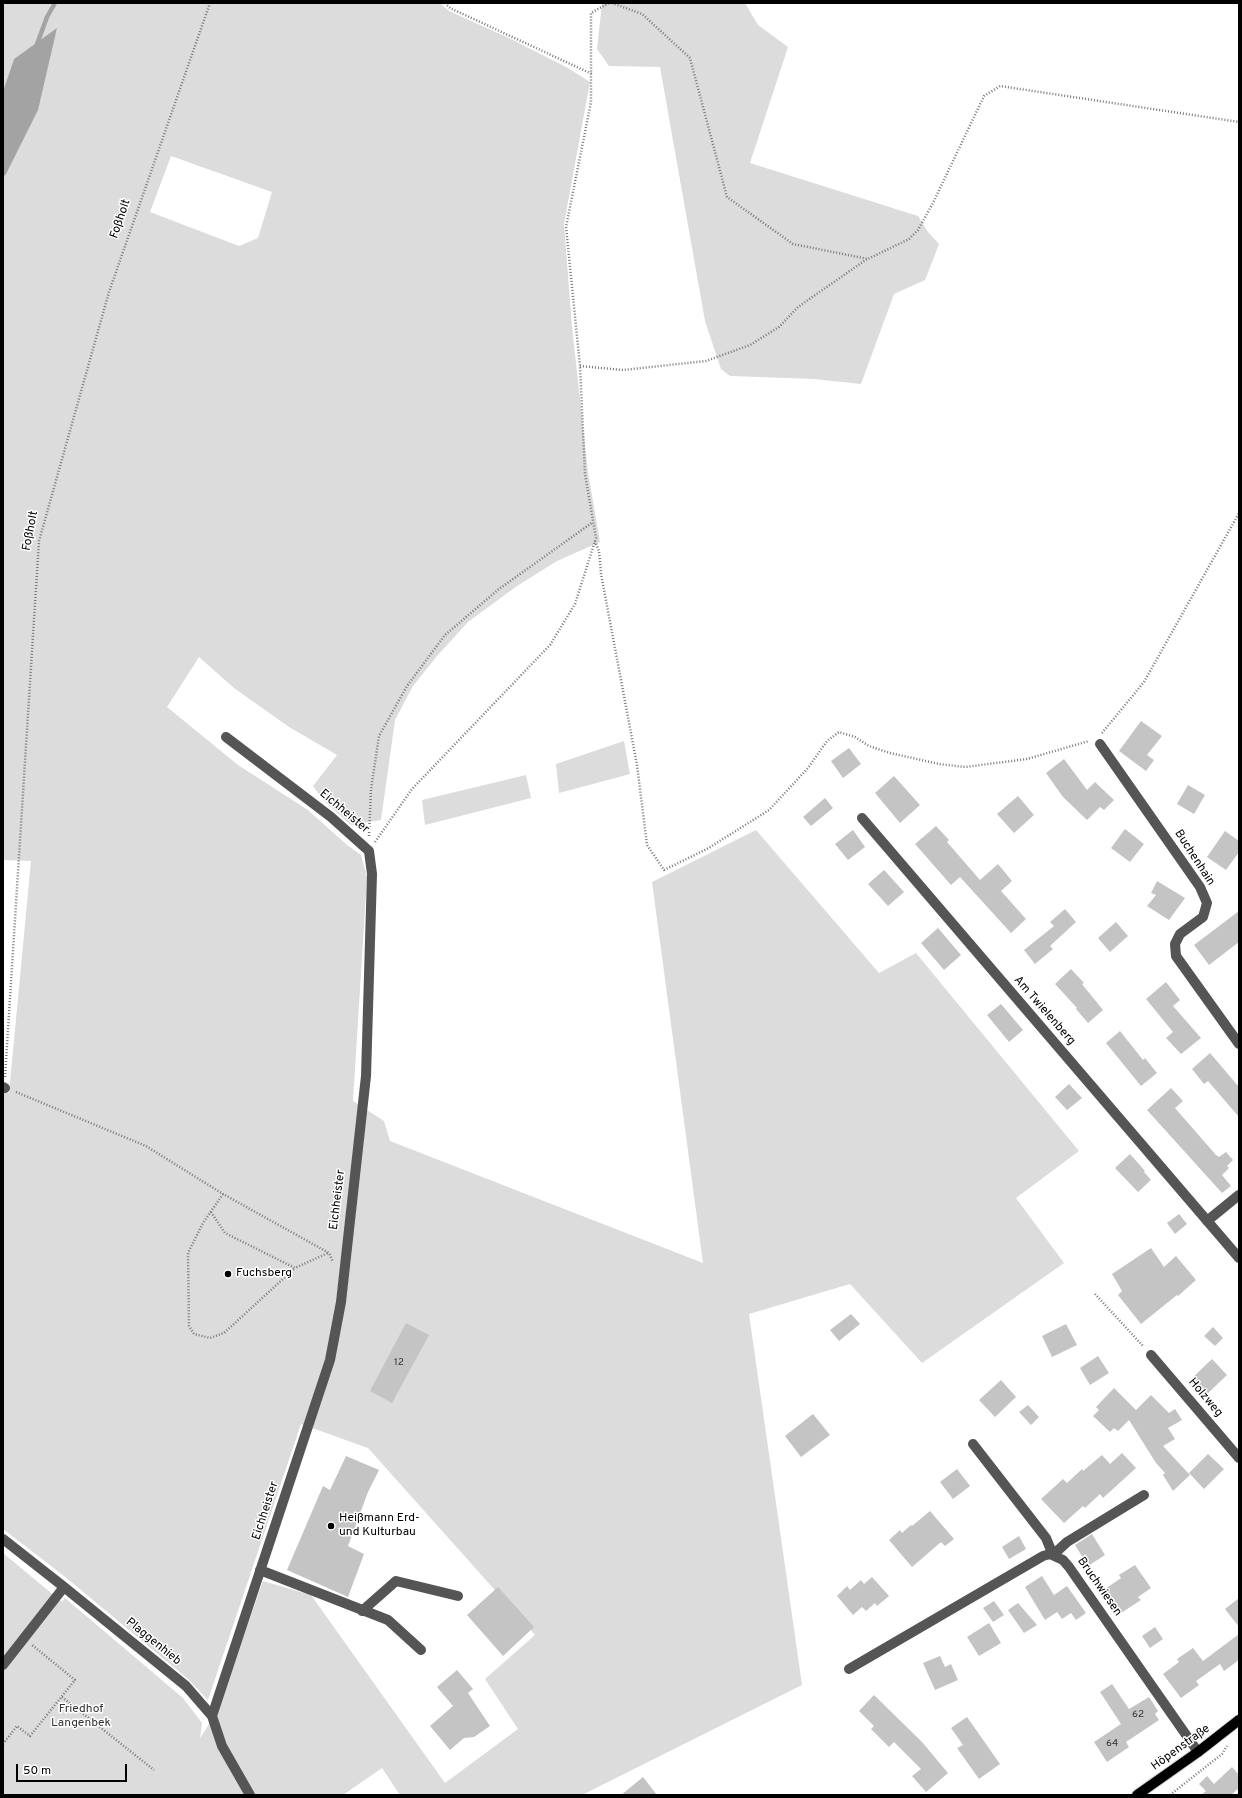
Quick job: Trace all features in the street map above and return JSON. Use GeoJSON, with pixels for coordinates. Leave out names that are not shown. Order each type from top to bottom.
{"type":"FeatureCollection","features":[{"type":"Feature","properties":{"kind":"main road","name":"Höpenstraße"},"geometry":{"type":"LineString","coordinates":[[1137,1795],[1198,1752],[1239,1720]]}},
{"type":"Feature","properties":{"kind":"street","name":"Eichheister"},"geometry":{"type":"LineString","coordinates":[[212,1716],[330,1360],[340,1302],[366,1076],[372,874],[369,851],[331,817],[226,737]]}},
{"type":"Feature","properties":{"kind":"street","name":"Buchenhain"},"geometry":{"type":"LineString","coordinates":[[1099,742],[1200,887],[1207,903],[1203,917],[1180,934],[1175,944],[1176,956],[1239,1044]]}},
{"type":"Feature","properties":{"kind":"street","name":"Am Twielenberg"},"geometry":{"type":"LineString","coordinates":[[862,818],[1239,1258]]}},
{"type":"Feature","properties":{"kind":"street"},"geometry":{"type":"LineString","coordinates":[[1207,1221],[1239,1195]]}},
{"type":"Feature","properties":{"kind":"street","name":"Holzweg"},"geometry":{"type":"LineString","coordinates":[[1151,1355],[1239,1458]]}},
{"type":"Feature","properties":{"kind":"street"},"geometry":{"type":"LineString","coordinates":[[974,1444],[1046,1538],[1053,1555]]}},
{"type":"Feature","properties":{"kind":"street"},"geometry":{"type":"LineString","coordinates":[[849,1668],[1043,1556],[1053,1555],[1067,1542],[1144,1495]]}},
{"type":"Feature","properties":{"kind":"street","name":"Plaggenhieb"},"geometry":{"type":"LineString","coordinates":[[3,1539],[186,1686],[212,1716],[222,1746],[250,1795]]}},
{"type":"Feature","properties":{"kind":"street","name":"Bruchwiesen"},"geometry":{"type":"LineString","coordinates":[[1053,1555],[1063,1560],[1069,1567],[1198,1752]]}},
{"type":"Feature","properties":{"kind":"street"},"geometry":{"type":"LineString","coordinates":[[260,1570],[388,1620],[421,1650]]}},
{"type":"Feature","properties":{"kind":"street"},"geometry":{"type":"LineString","coordinates":[[362,1611],[396,1581],[458,1596]]}},
{"type":"Feature","properties":{"kind":"street"},"geometry":{"type":"LineString","coordinates":[[3,1665],[64,1587]]}},
{"type":"Feature","properties":{"kind":"path","name":"Foßholt"},"geometry":{"type":"LineString","coordinates":[[4,1087],[39,541],[109,292],[210,3]]}},
{"type":"Feature","properties":{"kind":"path"},"geometry":{"type":"LineString","coordinates":[[445,3],[450,8],[592,74]]}},
{"type":"Feature","properties":{"kind":"path"},"geometry":{"type":"LineString","coordinates":[[369,851],[412,789],[550,645],[575,604],[596,538],[585,474],[580,366],[566,227],[591,102],[591,13],[610,3],[642,14],[690,58],[727,197],[793,244],[868,259]]}},
{"type":"Feature","properties":{"kind":"path"},"geometry":{"type":"LineString","coordinates":[[580,366],[623,370],[706,361],[750,345],[779,326],[798,307],[868,259],[909,239],[918,230],[933,203],[984,96],[1000,86],[1239,122]]}},
{"type":"Feature","properties":{"kind":"path"},"geometry":{"type":"LineString","coordinates":[[595,540],[599,551],[601,574],[638,765],[647,845],[664,870],[707,849],[769,810],[808,768],[827,741],[838,732],[855,738],[869,746],[890,753],[939,764],[965,767],[1027,759],[1099,742],[1144,682],[1239,513]]}},
{"type":"Feature","properties":{"kind":"path"},"geometry":{"type":"LineString","coordinates":[[369,851],[371,789],[379,736],[406,686],[445,635],[499,589],[593,522]]}},
{"type":"Feature","properties":{"kind":"path"},"geometry":{"type":"LineString","coordinates":[[4,1087],[146,1146],[223,1194],[329,1252],[342,1281]]}},
{"type":"Feature","properties":{"kind":"path"},"geometry":{"type":"LineString","coordinates":[[223,1194],[203,1223],[188,1253],[189,1326],[194,1334],[210,1338],[224,1333],[295,1268],[329,1252]]}},
{"type":"Feature","properties":{"kind":"path"},"geometry":{"type":"LineString","coordinates":[[211,1212],[225,1233],[295,1268]]}},
{"type":"Feature","properties":{"kind":"path"},"geometry":{"type":"LineString","coordinates":[[1094,1294],[1151,1355]]}},
{"type":"Feature","properties":{"kind":"path"},"geometry":{"type":"LineString","coordinates":[[3,1744],[17,1726],[30,1736],[76,1680],[24,1638]]}},
{"type":"Feature","properties":{"kind":"path"},"geometry":{"type":"LineString","coordinates":[[62,1697],[154,1770]]}},
{"type":"Feature","properties":{"kind":"path"},"geometry":{"type":"LineString","coordinates":[[1170,1795],[1222,1754],[1229,1742]]}},
{"type":"Feature","properties":{"kind":"green space","name":"Friedhof Langenbek"},"geometry":{"type":"Polygon","coordinates":[[[3,3],[440,3],[449,11],[509,38],[568,68],[590,82],[564,224],[572,327],[588,472],[600,542],[557,561],[517,586],[468,622],[437,656],[413,686],[395,720],[381,820],[351,825],[323,800],[313,786],[337,755],[289,727],[234,688],[199,657],[167,707],[238,765],[308,810],[347,845],[361,855],[367,877],[353,1101],[384,1121],[390,1141],[703,1263],[652,882],[756,830],[879,973],[916,953],[1079,1151],[1016,1198],[1064,1263],[922,1363],[850,1284],[749,1314],[802,1685],[582,1795],[400,1795],[382,1768],[343,1795],[3,1795],[3,1553],[62,1602],[65,1598],[183,1698],[202,1723],[200,1738],[217,1712],[263,1581],[311,1595],[445,1783],[518,1729],[485,1679],[535,1635],[368,1448],[301,1424],[208,1700],[188,1679],[64,1576],[3,1529],[3,1091],[9,1093],[31,861],[3,860],[3,175],[5,176],[57,29],[14,59],[3,91],[3,3]],[[171,156],[150,212],[239,246],[258,238],[272,192],[171,156]]]}},
{"type":"Feature","properties":{"kind":"green space"},"geometry":{"type":"Polygon","coordinates":[[[602,3],[745,3],[758,25],[788,47],[750,163],[918,216],[928,232],[939,244],[925,280],[894,294],[861,384],[814,379],[730,376],[721,369],[705,321],[660,67],[609,66],[597,49],[602,3]]]}},
{"type":"Feature","properties":{"kind":"green space"},"geometry":{"type":"Polygon","coordinates":[[[624,741],[630,774],[559,793],[556,764],[624,741]]]}},
{"type":"Feature","properties":{"kind":"green space"},"geometry":{"type":"Polygon","coordinates":[[[526,775],[531,798],[425,825],[422,800],[526,775]]]}},
{"type":"Feature","properties":{"kind":"shaded area"},"geometry":{"type":"Polygon","coordinates":[[[57,28],[38,110],[5,176],[3,175],[3,91],[14,59],[57,28]]]}},
{"type":"Feature","properties":{"kind":"building"},"geometry":{"type":"Polygon","coordinates":[[[1141,721],[1162,736],[1147,755],[1154,760],[1146,771],[1119,751],[1141,721]]]}},
{"type":"Feature","properties":{"kind":"building"},"geometry":{"type":"Polygon","coordinates":[[[849,748],[861,764],[843,778],[831,761],[849,748]]]}},
{"type":"Feature","properties":{"kind":"building"},"geometry":{"type":"Polygon","coordinates":[[[1064,759],[1087,790],[1095,782],[1114,800],[1104,810],[1100,807],[1087,820],[1063,797],[1046,773],[1064,759]]]}},
{"type":"Feature","properties":{"kind":"building"},"geometry":{"type":"Polygon","coordinates":[[[894,776],[920,805],[900,823],[875,793],[894,776]]]}},
{"type":"Feature","properties":{"kind":"building"},"geometry":{"type":"Polygon","coordinates":[[[1188,785],[1205,795],[1194,814],[1177,804],[1188,785]]]}},
{"type":"Feature","properties":{"kind":"building"},"geometry":{"type":"Polygon","coordinates":[[[1018,796],[1034,815],[1014,833],[997,814],[1018,796]]]}},
{"type":"Feature","properties":{"kind":"building"},"geometry":{"type":"Polygon","coordinates":[[[825,798],[833,808],[811,826],[803,817],[825,798]]]}},
{"type":"Feature","properties":{"kind":"building"},"geometry":{"type":"Polygon","coordinates":[[[936,826],[949,840],[947,842],[980,880],[998,864],[1012,881],[1001,891],[1026,919],[1011,933],[960,877],[951,885],[915,844],[936,826]]]}},
{"type":"Feature","properties":{"kind":"building"},"geometry":{"type":"Polygon","coordinates":[[[1125,829],[1144,844],[1130,862],[1111,848],[1125,829]]]}},
{"type":"Feature","properties":{"kind":"building"},"geometry":{"type":"Polygon","coordinates":[[[853,830],[865,847],[848,860],[835,844],[853,830]]]}},
{"type":"Feature","properties":{"kind":"building"},"geometry":{"type":"Polygon","coordinates":[[[1225,831],[1239,841],[1239,852],[1226,870],[1207,857],[1225,831]]]}},
{"type":"Feature","properties":{"kind":"building"},"geometry":{"type":"Polygon","coordinates":[[[884,870],[904,892],[888,906],[868,884],[884,870]]]}},
{"type":"Feature","properties":{"kind":"building"},"geometry":{"type":"Polygon","coordinates":[[[1157,881],[1185,898],[1169,920],[1147,906],[1156,895],[1151,893],[1157,881]]]}},
{"type":"Feature","properties":{"kind":"building"},"geometry":{"type":"Polygon","coordinates":[[[1065,909],[1076,922],[1050,946],[1053,949],[1035,964],[1024,950],[1054,926],[1050,922],[1065,909]]]}},
{"type":"Feature","properties":{"kind":"building"},"geometry":{"type":"Polygon","coordinates":[[[1239,911],[1239,942],[1209,965],[1194,945],[1239,911]]]}},
{"type":"Feature","properties":{"kind":"building"},"geometry":{"type":"Polygon","coordinates":[[[1116,922],[1128,936],[1110,952],[1098,938],[1116,922]]]}},
{"type":"Feature","properties":{"kind":"building"},"geometry":{"type":"Polygon","coordinates":[[[938,928],[961,955],[944,970],[921,943],[938,928]]]}},
{"type":"Feature","properties":{"kind":"building"},"geometry":{"type":"Polygon","coordinates":[[[1071,969],[1084,983],[1082,984],[1103,1010],[1088,1023],[1076,1009],[1077,1008],[1055,984],[1071,969]]]}},
{"type":"Feature","properties":{"kind":"building"},"geometry":{"type":"Polygon","coordinates":[[[1166,982],[1180,1000],[1173,1006],[1201,1038],[1181,1054],[1166,1038],[1173,1032],[1146,999],[1166,982]]]}},
{"type":"Feature","properties":{"kind":"building"},"geometry":{"type":"Polygon","coordinates":[[[1001,1004],[1023,1030],[1009,1042],[987,1015],[1001,1004]]]}},
{"type":"Feature","properties":{"kind":"building"},"geometry":{"type":"Polygon","coordinates":[[[1120,1031],[1143,1060],[1145,1058],[1157,1073],[1141,1086],[1106,1043],[1120,1031]]]}},
{"type":"Feature","properties":{"kind":"building"},"geometry":{"type":"Polygon","coordinates":[[[1210,1053],[1239,1087],[1239,1117],[1208,1081],[1204,1084],[1192,1069],[1210,1053]]]}},
{"type":"Feature","properties":{"kind":"building"},"geometry":{"type":"Polygon","coordinates":[[[1069,1084],[1082,1098],[1067,1110],[1055,1097],[1069,1084]]]}},
{"type":"Feature","properties":{"kind":"building"},"geometry":{"type":"Polygon","coordinates":[[[1171,1088],[1183,1101],[1175,1108],[1216,1155],[1219,1157],[1226,1152],[1233,1160],[1227,1166],[1229,1168],[1222,1175],[1231,1186],[1222,1193],[1147,1110],[1171,1088]]]}},
{"type":"Feature","properties":{"kind":"building"},"geometry":{"type":"Polygon","coordinates":[[[1130,1154],[1151,1180],[1138,1192],[1115,1168],[1130,1154]]]}},
{"type":"Feature","properties":{"kind":"building"},"geometry":{"type":"Polygon","coordinates":[[[1179,1214],[1187,1224],[1175,1234],[1167,1223],[1179,1214]]]}},
{"type":"Feature","properties":{"kind":"building"},"geometry":{"type":"Polygon","coordinates":[[[1151,1248],[1164,1267],[1176,1256],[1196,1280],[1178,1296],[1177,1295],[1141,1324],[1118,1295],[1122,1291],[1112,1274],[1151,1248]]]}},
{"type":"Feature","properties":{"kind":"building"},"geometry":{"type":"Polygon","coordinates":[[[851,1314],[860,1324],[839,1341],[830,1330],[851,1314]]]}},
{"type":"Feature","properties":{"kind":"building"},"geometry":{"type":"Polygon","coordinates":[[[406,1323],[429,1335],[392,1403],[370,1391],[406,1323]]]}},
{"type":"Feature","properties":{"kind":"building"},"geometry":{"type":"Polygon","coordinates":[[[1066,1324],[1077,1345],[1052,1357],[1042,1336],[1066,1324]]]}},
{"type":"Feature","properties":{"kind":"building"},"geometry":{"type":"Polygon","coordinates":[[[1213,1327],[1223,1338],[1215,1346],[1204,1336],[1213,1327]]]}},
{"type":"Feature","properties":{"kind":"building"},"geometry":{"type":"Polygon","coordinates":[[[1098,1356],[1109,1373],[1090,1385],[1080,1368],[1098,1356]]]}},
{"type":"Feature","properties":{"kind":"building"},"geometry":{"type":"Polygon","coordinates":[[[1212,1359],[1227,1375],[1204,1397],[1189,1381],[1212,1359]]]}},
{"type":"Feature","properties":{"kind":"building"},"geometry":{"type":"Polygon","coordinates":[[[1001,1380],[1016,1397],[995,1417],[979,1400],[1001,1380]]]}},
{"type":"Feature","properties":{"kind":"building"},"geometry":{"type":"Polygon","coordinates":[[[1114,1388],[1136,1410],[1151,1395],[1169,1413],[1175,1409],[1182,1420],[1168,1428],[1175,1439],[1163,1446],[1190,1475],[1173,1491],[1163,1475],[1165,1473],[1156,1463],[1129,1420],[1118,1431],[1114,1428],[1110,1432],[1093,1416],[1099,1410],[1096,1407],[1114,1388]]]}},
{"type":"Feature","properties":{"kind":"building"},"geometry":{"type":"Polygon","coordinates":[[[1028,1405],[1039,1417],[1031,1425],[1019,1412],[1028,1405]]]}},
{"type":"Feature","properties":{"kind":"building"},"geometry":{"type":"Polygon","coordinates":[[[813,1414],[830,1435],[801,1457],[785,1436],[813,1414]]]}},
{"type":"Feature","properties":{"kind":"building"},"geometry":{"type":"Polygon","coordinates":[[[1122,1453],[1136,1468],[1103,1498],[1100,1494],[1085,1508],[1083,1506],[1064,1523],[1041,1499],[1063,1479],[1067,1483],[1082,1469],[1083,1471],[1102,1455],[1110,1464],[1122,1453]]]}},
{"type":"Feature","properties":{"kind":"building"},"geometry":{"type":"Polygon","coordinates":[[[1208,1454],[1224,1469],[1204,1489],[1189,1473],[1208,1454]]]}},
{"type":"Feature","properties":{"kind":"building","name":"Heißmann Erd- und Kulturbau"},"geometry":{"type":"Polygon","coordinates":[[[346,1456],[379,1470],[368,1492],[348,1546],[364,1554],[348,1597],[287,1570],[323,1486],[330,1490],[346,1456]]]}},
{"type":"Feature","properties":{"kind":"building"},"geometry":{"type":"Polygon","coordinates":[[[957,1469],[970,1486],[953,1499],[940,1482],[957,1469]]]}},
{"type":"Feature","properties":{"kind":"building"},"geometry":{"type":"Polygon","coordinates":[[[930,1511],[954,1539],[945,1546],[941,1542],[912,1567],[889,1540],[900,1530],[902,1533],[911,1525],[912,1526],[930,1511]]]}},
{"type":"Feature","properties":{"kind":"building"},"geometry":{"type":"Polygon","coordinates":[[[1092,1534],[1105,1555],[1088,1566],[1075,1545],[1092,1534]]]}},
{"type":"Feature","properties":{"kind":"building"},"geometry":{"type":"Polygon","coordinates":[[[1019,1536],[1026,1549],[1009,1559],[1002,1547],[1019,1536]]]}},
{"type":"Feature","properties":{"kind":"building"},"geometry":{"type":"Polygon","coordinates":[[[1135,1565],[1151,1588],[1138,1597],[1141,1600],[1121,1613],[1105,1589],[1121,1578],[1119,1575],[1135,1565]]]}},
{"type":"Feature","properties":{"kind":"building"},"geometry":{"type":"Polygon","coordinates":[[[1042,1576],[1054,1595],[1067,1586],[1086,1613],[1076,1620],[1071,1613],[1062,1619],[1057,1612],[1045,1620],[1025,1587],[1042,1576]]]}},
{"type":"Feature","properties":{"kind":"building"},"geometry":{"type":"Polygon","coordinates":[[[872,1577],[889,1596],[877,1606],[875,1603],[866,1611],[862,1607],[853,1615],[837,1596],[847,1586],[850,1590],[861,1580],[864,1584],[872,1577]]]}},
{"type":"Feature","properties":{"kind":"building"},"geometry":{"type":"Polygon","coordinates":[[[498,1587],[534,1627],[503,1656],[467,1615],[498,1587]]]}},
{"type":"Feature","properties":{"kind":"building"},"geometry":{"type":"Polygon","coordinates":[[[1239,1598],[1239,1627],[1225,1609],[1239,1598]]]}},
{"type":"Feature","properties":{"kind":"building"},"geometry":{"type":"Polygon","coordinates":[[[994,1601],[1004,1615],[993,1622],[983,1608],[994,1601]]]}},
{"type":"Feature","properties":{"kind":"building"},"geometry":{"type":"Polygon","coordinates":[[[1018,1603],[1037,1625],[1024,1633],[1008,1610],[1018,1603]]]}},
{"type":"Feature","properties":{"kind":"building"},"geometry":{"type":"Polygon","coordinates":[[[989,1623],[1001,1643],[979,1656],[967,1637],[989,1623]]]}},
{"type":"Feature","properties":{"kind":"building"},"geometry":{"type":"Polygon","coordinates":[[[1155,1627],[1163,1639],[1150,1648],[1142,1636],[1155,1627]]]}},
{"type":"Feature","properties":{"kind":"building"},"geometry":{"type":"Polygon","coordinates":[[[1239,1634],[1239,1660],[1224,1671],[1220,1664],[1196,1681],[1199,1685],[1181,1698],[1163,1674],[1179,1662],[1177,1659],[1193,1648],[1203,1661],[1239,1634]]]}},
{"type":"Feature","properties":{"kind":"building"},"geometry":{"type":"Polygon","coordinates":[[[940,1656],[945,1667],[951,1664],[958,1680],[935,1690],[923,1663],[940,1656]]]}},
{"type":"Feature","properties":{"kind":"building"},"geometry":{"type":"Polygon","coordinates":[[[457,1670],[473,1689],[468,1693],[490,1726],[474,1737],[464,1738],[450,1750],[430,1726],[453,1706],[437,1687],[457,1670]]]}},
{"type":"Feature","properties":{"kind":"building"},"geometry":{"type":"Polygon","coordinates":[[[1112,1684],[1129,1709],[1149,1697],[1158,1711],[1155,1714],[1159,1720],[1126,1742],[1129,1747],[1107,1762],[1094,1742],[1121,1724],[1100,1692],[1112,1684]]]}},
{"type":"Feature","properties":{"kind":"building"},"geometry":{"type":"Polygon","coordinates":[[[874,1695],[922,1742],[948,1773],[926,1792],[912,1776],[921,1769],[894,1742],[889,1747],[871,1729],[874,1726],[859,1711],[874,1695]]]}},
{"type":"Feature","properties":{"kind":"building"},"geometry":{"type":"Polygon","coordinates":[[[967,1717],[1000,1764],[979,1779],[957,1748],[963,1745],[951,1728],[967,1717]]]}},
{"type":"Feature","properties":{"kind":"building"},"geometry":{"type":"Polygon","coordinates":[[[1232,1767],[1239,1775],[1239,1788],[1231,1795],[1201,1795],[1206,1791],[1199,1784],[1207,1776],[1214,1784],[1232,1767]]]}},
{"type":"Feature","properties":{"kind":"building"},"geometry":{"type":"Polygon","coordinates":[[[643,1777],[657,1795],[621,1795],[643,1777]]]}},
{"type":"Feature","properties":{"kind":"waterway"},"geometry":{"type":"LineString","coordinates":[[36,47],[47,17],[55,3]]}},
{"type":"Feature","properties":{"kind":"place","name":"Fuchsberg"},"geometry":{"type":"Point","coordinates":[228,1274]}},
{"type":"Feature","properties":{"kind":"place","name":"Heißmann Erd- und Kulturbau"},"geometry":{"type":"Point","coordinates":[331,1526]}}]}
